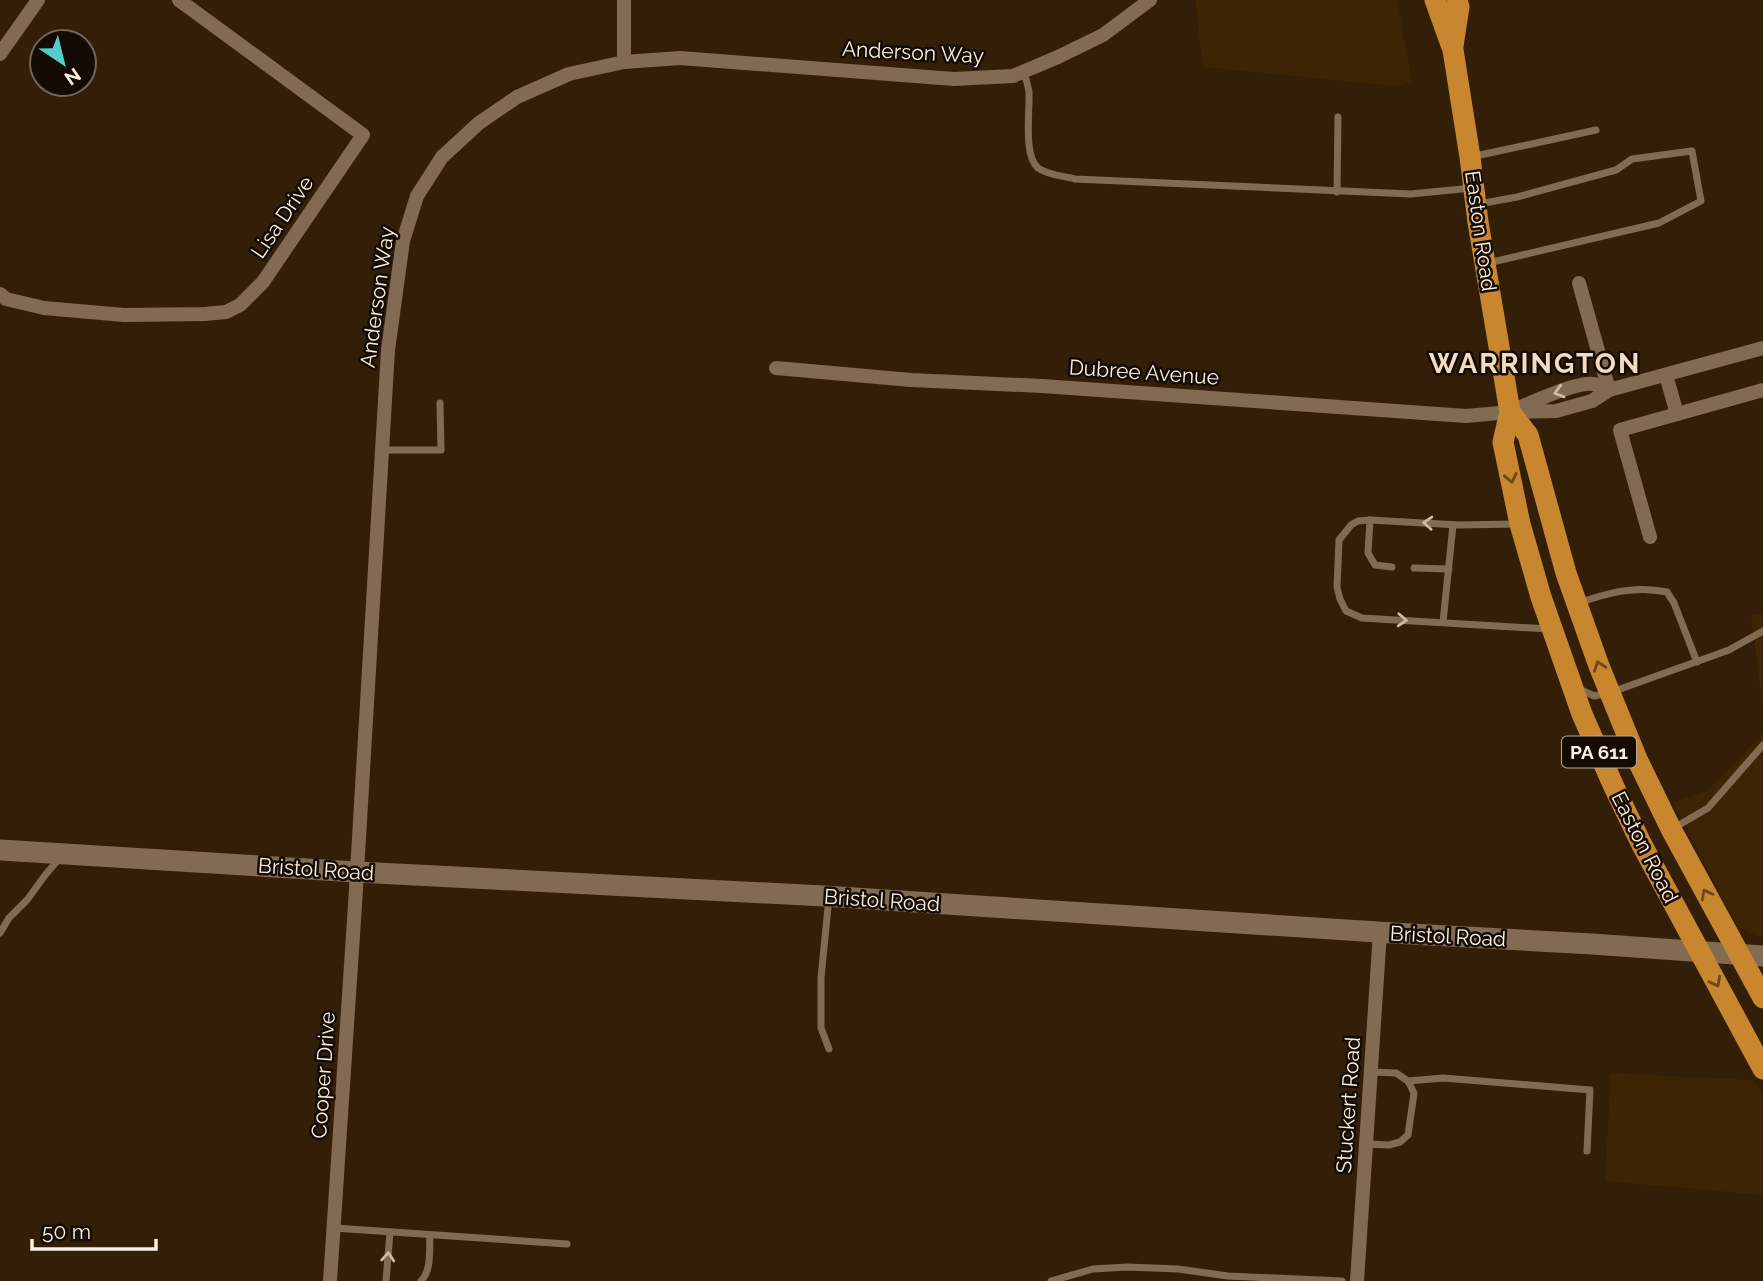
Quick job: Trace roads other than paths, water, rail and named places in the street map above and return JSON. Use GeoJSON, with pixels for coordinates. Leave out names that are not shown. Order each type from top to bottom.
{"type":"FeatureCollection","features":[{"type":"Feature","properties":{"kind":"highway","name":"Easton Road"},"geometry":{"type":"LineString","coordinates":[[1434,0],[1453,50],[1510,412],[1503,442],[1520,524],[1541,597],[1569,680],[1614,787],[1763,1069]]}},
{"type":"Feature","properties":{"kind":"highway","name":"Easton Road"},"geometry":{"type":"LineString","coordinates":[[1453,50],[1459,7],[1457,0]]}},
{"type":"Feature","properties":{"kind":"highway","name":"Easton Road"},"geometry":{"type":"LineString","coordinates":[[1510,412],[1528,435],[1566,573],[1609,693],[1637,759],[1671,829],[1763,999]]}},
{"type":"Feature","properties":{"kind":"main road","name":"Bristol Road"},"geometry":{"type":"LineString","coordinates":[[0,850],[830,897],[1763,956]]}},
{"type":"Feature","properties":{"kind":"street"},"geometry":{"type":"LineString","coordinates":[[0,54],[38,0]]}},
{"type":"Feature","properties":{"kind":"street","name":"Lisa Drive"},"geometry":{"type":"LineString","coordinates":[[0,294],[6,299],[44,308],[124,315],[226,312],[240,305],[263,282],[363,135],[179,0]]}},
{"type":"Feature","properties":{"kind":"street"},"geometry":{"type":"LineString","coordinates":[[624,0],[624,62]]}},
{"type":"Feature","properties":{"kind":"street","name":"Anderson Way"},"geometry":{"type":"LineString","coordinates":[[357,872],[388,350],[402,241],[417,196],[442,156],[479,122],[517,97],[569,74],[624,62],[680,58],[954,79],[1013,76],[1103,34],[1150,0]]}},
{"type":"Feature","properties":{"kind":"street"},"geometry":{"type":"LineString","coordinates":[[1579,283],[1609,390],[1763,348]]}},
{"type":"Feature","properties":{"kind":"street","name":"Dubree Avenue"},"geometry":{"type":"LineString","coordinates":[[776,368],[911,380],[1042,386],[1466,416],[1510,412],[1549,395],[1587,384],[1595,384],[1609,390]]}},
{"type":"Feature","properties":{"kind":"street"},"geometry":{"type":"LineString","coordinates":[[1666,374],[1677,414]]}},
{"type":"Feature","properties":{"kind":"street"},"geometry":{"type":"LineString","coordinates":[[1650,537],[1620,430],[1763,390]]}},
{"type":"Feature","properties":{"kind":"street","name":"Cooper Drive"},"geometry":{"type":"LineString","coordinates":[[330,1281],[357,872]]}},
{"type":"Feature","properties":{"kind":"street","name":"Stuckert Road"},"geometry":{"type":"LineString","coordinates":[[1357,1281],[1380,932]]}},
{"type":"Feature","properties":{"kind":"lane"},"geometry":{"type":"LineString","coordinates":[[1023,71],[1029,89],[1030,149],[1033,161],[1040,169],[1075,179],[1337,192],[1517,197],[1616,170],[1632,159],[1692,151],[1701,201],[1658,223],[1485,264]]}},
{"type":"Feature","properties":{"kind":"lane"},"geometry":{"type":"LineString","coordinates":[[1337,192],[1338,117]]}},
{"type":"Feature","properties":{"kind":"lane"},"geometry":{"type":"LineString","coordinates":[[1470,157],[1596,131]]}},
{"type":"Feature","properties":{"kind":"lane"},"geometry":{"type":"LineString","coordinates":[[382,450],[441,450],[440,403]]}},
{"type":"Feature","properties":{"kind":"lane"},"geometry":{"type":"LineString","coordinates":[[1370,520],[1368,553],[1375,565],[1392,567]]}},
{"type":"Feature","properties":{"kind":"lane"},"geometry":{"type":"LineString","coordinates":[[1520,524],[1453,525],[1358,521],[1351,525],[1339,541],[1339,599],[1346,611],[1362,618],[1552,629]]}},
{"type":"Feature","properties":{"kind":"lane"},"geometry":{"type":"LineString","coordinates":[[1443,622],[1453,525]]}},
{"type":"Feature","properties":{"kind":"lane"},"geometry":{"type":"LineString","coordinates":[[1415,568],[1449,569]]}},
{"type":"Feature","properties":{"kind":"lane"},"geometry":{"type":"LineString","coordinates":[[1577,603],[1608,593],[1649,588],[1667,592],[1674,603],[1697,662]]}},
{"type":"Feature","properties":{"kind":"lane"},"geometry":{"type":"LineString","coordinates":[[1569,680],[1594,696],[1609,693],[1730,650],[1763,631]]}},
{"type":"Feature","properties":{"kind":"lane"},"geometry":{"type":"LineString","coordinates":[[1671,829],[1709,808],[1763,745]]}},
{"type":"Feature","properties":{"kind":"lane"},"geometry":{"type":"LineString","coordinates":[[0,933],[9,918],[65,853]]}},
{"type":"Feature","properties":{"kind":"lane"},"geometry":{"type":"LineString","coordinates":[[829,1049],[821,1028],[821,978],[830,897]]}},
{"type":"Feature","properties":{"kind":"lane"},"geometry":{"type":"LineString","coordinates":[[1366,1144],[1389,1145],[1400,1142],[1408,1135],[1414,1093],[1408,1081],[1396,1073],[1371,1072]]}},
{"type":"Feature","properties":{"kind":"lane"},"geometry":{"type":"LineString","coordinates":[[1408,1081],[1443,1078],[1590,1090],[1587,1151]]}},
{"type":"Feature","properties":{"kind":"lane"},"geometry":{"type":"LineString","coordinates":[[334,1228],[567,1244]]}},
{"type":"Feature","properties":{"kind":"lane"},"geometry":{"type":"LineString","coordinates":[[386,1281],[390,1232]]}},
{"type":"Feature","properties":{"kind":"lane"},"geometry":{"type":"LineString","coordinates":[[421,1281],[428,1269],[430,1235]]}},
{"type":"Feature","properties":{"kind":"lane"},"geometry":{"type":"LineString","coordinates":[[1051,1281],[1093,1269],[1127,1266],[1240,1277],[1342,1281]]}},
{"type":"Feature","properties":{"kind":"district","name":"WARRINGTON"},"geometry":{"type":"Point","coordinates":[1535,363]}}]}
